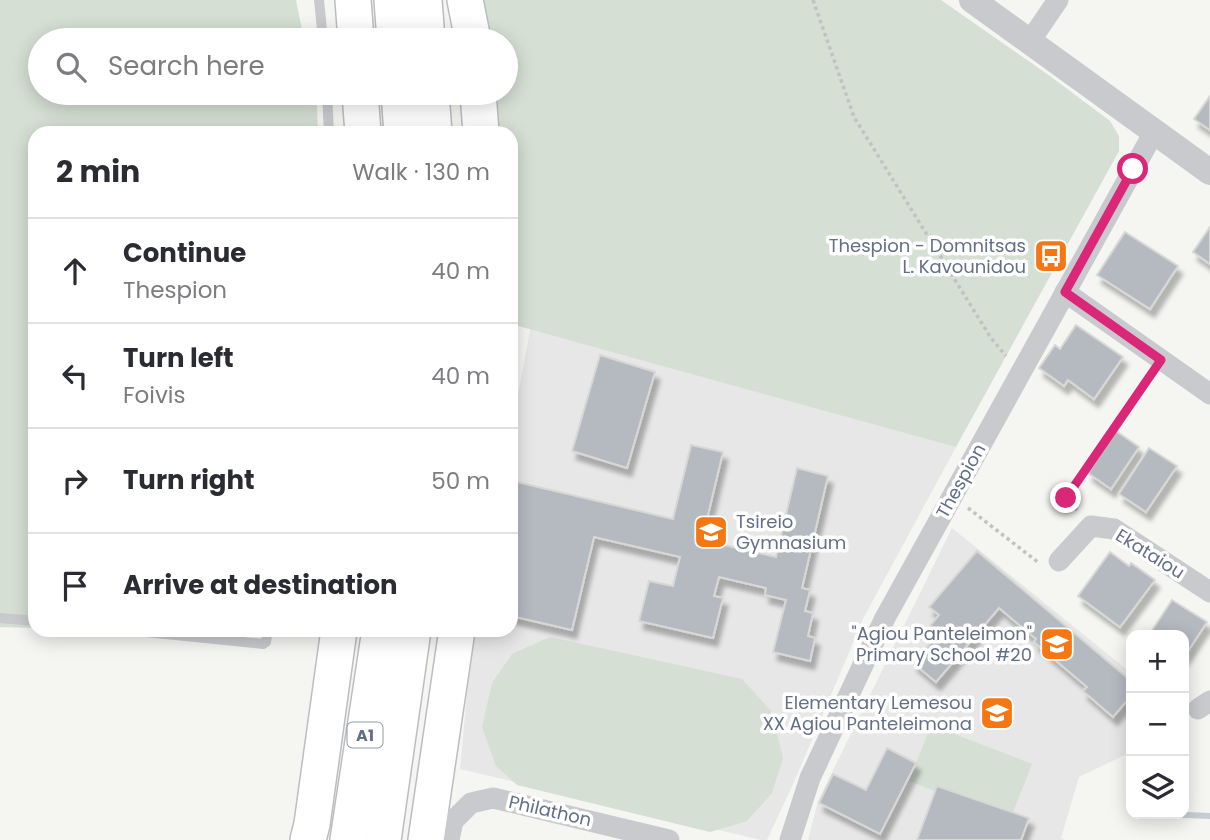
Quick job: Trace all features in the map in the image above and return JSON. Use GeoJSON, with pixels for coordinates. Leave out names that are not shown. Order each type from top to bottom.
{"type":"FeatureCollection","features":[{"type":"Feature","properties":{"kind":"highway"},"geometry":{"type":"LineString","coordinates":[[353,0],[355,28]]}},
{"type":"Feature","properties":{"kind":"highway"},"geometry":{"type":"LineString","coordinates":[[391,0],[394,28]]}},
{"type":"Feature","properties":{"kind":"highway"},"geometry":{"type":"LineString","coordinates":[[424,0],[426,28]]}},
{"type":"Feature","properties":{"kind":"highway"},"geometry":{"type":"LineString","coordinates":[[467,0],[471,28]]}},
{"type":"Feature","properties":{"kind":"highway"},"geometry":{"type":"LineString","coordinates":[[361,105],[362,126]]}},
{"type":"Feature","properties":{"kind":"highway"},"geometry":{"type":"LineString","coordinates":[[399,105],[401,126]]}},
{"type":"Feature","properties":{"kind":"highway"},"geometry":{"type":"LineString","coordinates":[[432,105],[434,126]]}},
{"type":"Feature","properties":{"kind":"highway"},"geometry":{"type":"LineString","coordinates":[[479,105],[480,126]]}},
{"type":"Feature","properties":{"kind":"highway"},"geometry":{"type":"LineString","coordinates":[[307,840],[314,810],[338,637]]}},
{"type":"Feature","properties":{"kind":"highway","name":"A1"},"geometry":{"type":"LineString","coordinates":[[348,840],[379,637]]}},
{"type":"Feature","properties":{"kind":"highway","name":"A1"},"geometry":{"type":"LineString","coordinates":[[383,840],[412,637]]}},
{"type":"Feature","properties":{"kind":"highway"},"geometry":{"type":"LineString","coordinates":[[426,840],[456,637]]}},
{"type":"Feature","properties":{"kind":"street"},"geometry":{"type":"LineString","coordinates":[[972,0],[1210,172]]}},
{"type":"Feature","properties":{"kind":"street"},"geometry":{"type":"LineString","coordinates":[[1030,41],[1058,0]]}},
{"type":"Feature","properties":{"kind":"street","name":"Thespion"},"geometry":{"type":"LineString","coordinates":[[790,840],[810,778],[885,618],[1154,132]]}},
{"type":"Feature","properties":{"kind":"street"},"geometry":{"type":"LineString","coordinates":[[1065,292],[1210,394]]}},
{"type":"Feature","properties":{"kind":"street"},"geometry":{"type":"LineString","coordinates":[[1059,561],[1091,526]]}},
{"type":"Feature","properties":{"kind":"street","name":"Ekataiou"},"geometry":{"type":"LineString","coordinates":[[1091,526],[1115,529],[1210,593]]}},
{"type":"Feature","properties":{"kind":"street","name":"Philathon"},"geometry":{"type":"LineString","coordinates":[[449,840],[453,821],[471,803],[493,798],[625,835],[669,840]]}},
{"type":"Feature","properties":{"kind":"lane"},"geometry":{"type":"LineString","coordinates":[[319,0],[322,28]]}},
{"type":"Feature","properties":{"kind":"lane"},"geometry":{"type":"LineString","coordinates":[[328,105],[329,126]]}},
{"type":"Feature","properties":{"kind":"lane"},"geometry":{"type":"LineString","coordinates":[[0,618],[28,620]]}},
{"type":"Feature","properties":{"kind":"lane"},"geometry":{"type":"LineString","coordinates":[[194,637],[263,644],[267,637]]}},
{"type":"Feature","properties":{"kind":"path"},"geometry":{"type":"LineString","coordinates":[[813,0],[854,117],[991,338],[1007,359]]}},
{"type":"Feature","properties":{"kind":"path"},"geometry":{"type":"LineString","coordinates":[[1091,526],[1066,498],[1161,360]]}},
{"type":"Feature","properties":{"kind":"path"},"geometry":{"type":"LineString","coordinates":[[953,496],[1041,565],[1050,567],[1059,561]]}},
{"type":"Feature","properties":{"kind":"shaded area"},"geometry":{"type":"Polygon","coordinates":[[[0,0],[296,0],[302,28],[28,28],[28,105],[317,105],[318,126],[28,126],[28,628],[0,627],[0,0]]]}},
{"type":"Feature","properties":{"kind":"shaded area"},"geometry":{"type":"Polygon","coordinates":[[[484,0],[941,0],[1110,121],[1119,136],[1119,151],[956,447],[518,326],[518,126],[491,126],[490,105],[518,105],[518,28],[485,28],[484,0]]]}},
{"type":"Feature","properties":{"kind":"shaded area","name":"Tsireio Gymnasium"},"geometry":{"type":"Polygon","coordinates":[[[531,325],[956,447],[864,617],[767,840],[460,769],[472,637],[518,637],[518,395],[531,325]]]}},
{"type":"Feature","properties":{"kind":"shaded area","name":"Elementary Lemesou XX Agiou Panteleimona"},"geometry":{"type":"Polygon","coordinates":[[[952,528],[1126,669],[1126,754],[1079,777],[1061,838],[1065,840],[808,840],[818,801],[952,528]]]}},
{"type":"Feature","properties":{"kind":"shaded area"},"geometry":{"type":"Polygon","coordinates":[[[550,637],[742,679],[771,711],[783,758],[772,793],[747,821],[710,832],[517,785],[496,766],[482,727],[492,683],[512,654],[550,637]]]}},
{"type":"Feature","properties":{"kind":"shaded area"},"geometry":{"type":"Polygon","coordinates":[[[931,725],[1032,764],[1010,820],[909,781],[931,725]]]}},
{"type":"Feature","properties":{"kind":"building"},"geometry":{"type":"Polygon","coordinates":[[[1210,96],[1210,130],[1194,119],[1210,96]]]}},
{"type":"Feature","properties":{"kind":"building"},"geometry":{"type":"Polygon","coordinates":[[[1210,227],[1210,264],[1193,252],[1210,227]]]}},
{"type":"Feature","properties":{"kind":"building"},"geometry":{"type":"Polygon","coordinates":[[[1125,232],[1178,266],[1150,309],[1097,275],[1125,232]]]}},
{"type":"Feature","properties":{"kind":"building"},"geometry":{"type":"Polygon","coordinates":[[[1076,325],[1123,357],[1094,399],[1068,380],[1064,386],[1039,368],[1055,345],[1060,349],[1076,325]]]}},
{"type":"Feature","properties":{"kind":"building"},"geometry":{"type":"Polygon","coordinates":[[[600,355],[655,372],[627,468],[572,451],[600,355]]]}},
{"type":"Feature","properties":{"kind":"building"},"geometry":{"type":"Polygon","coordinates":[[[1116,431],[1139,447],[1111,489],[1088,473],[1116,431]]]}},
{"type":"Feature","properties":{"kind":"building"},"geometry":{"type":"Polygon","coordinates":[[[691,445],[723,452],[702,540],[776,557],[797,468],[828,476],[802,588],[810,590],[805,611],[813,613],[808,636],[815,638],[810,661],[773,652],[786,600],[765,595],[766,588],[719,577],[714,596],[723,598],[713,638],[639,621],[649,581],[673,586],[680,557],[594,537],[572,630],[518,618],[518,482],[673,519],[691,445]]]}},
{"type":"Feature","properties":{"kind":"building"},"geometry":{"type":"Polygon","coordinates":[[[1149,448],[1177,466],[1146,512],[1119,494],[1149,448]]]}},
{"type":"Feature","properties":{"kind":"building","name":"\"Agiou Panteleimon\" Primary School #20"},"geometry":{"type":"Polygon","coordinates":[[[977,551],[1126,677],[1126,702],[1113,717],[1083,691],[1087,687],[999,608],[936,682],[913,663],[933,640],[925,632],[939,615],[929,607],[977,551]]]}},
{"type":"Feature","properties":{"kind":"building"},"geometry":{"type":"Polygon","coordinates":[[[1110,552],[1155,580],[1120,627],[1078,596],[1110,552]]]}},
{"type":"Feature","properties":{"kind":"building"},"geometry":{"type":"Polygon","coordinates":[[[1172,600],[1207,622],[1189,649],[1189,630],[1152,630],[1172,600]]]}},
{"type":"Feature","properties":{"kind":"building"},"geometry":{"type":"Polygon","coordinates":[[[887,748],[916,763],[880,834],[819,803],[833,774],[866,790],[887,748]]]}},
{"type":"Feature","properties":{"kind":"building"},"geometry":{"type":"Polygon","coordinates":[[[937,786],[1029,818],[1021,840],[917,840],[937,786]]]}},
{"type":"Feature","properties":{"kind":"waterway"},"geometry":{"type":"LineString","coordinates":[[1189,815],[1210,816]]}},
{"type":"Feature","properties":{"kind":"place","name":"Thespion - Domnitsas L. Kavounidou"},"geometry":{"type":"Point","coordinates":[1051,256]}},
{"type":"Feature","properties":{"kind":"place","name":"Tsireio Gymnasium"},"geometry":{"type":"Point","coordinates":[711,532]}},
{"type":"Feature","properties":{"kind":"place","name":"\"Agiou Panteleimon\" Primary School #20"},"geometry":{"type":"Point","coordinates":[1057,644]}},
{"type":"Feature","properties":{"kind":"place","name":"Elementary Lemesou XX Agiou Panteleimona"},"geometry":{"type":"Point","coordinates":[997,713]}},
{"type":"Feature","properties":{"kind":"route"},"geometry":{"type":"LineString","coordinates":[[1066,498],[1161,360],[1065,292],[1133,169]]}}]}
